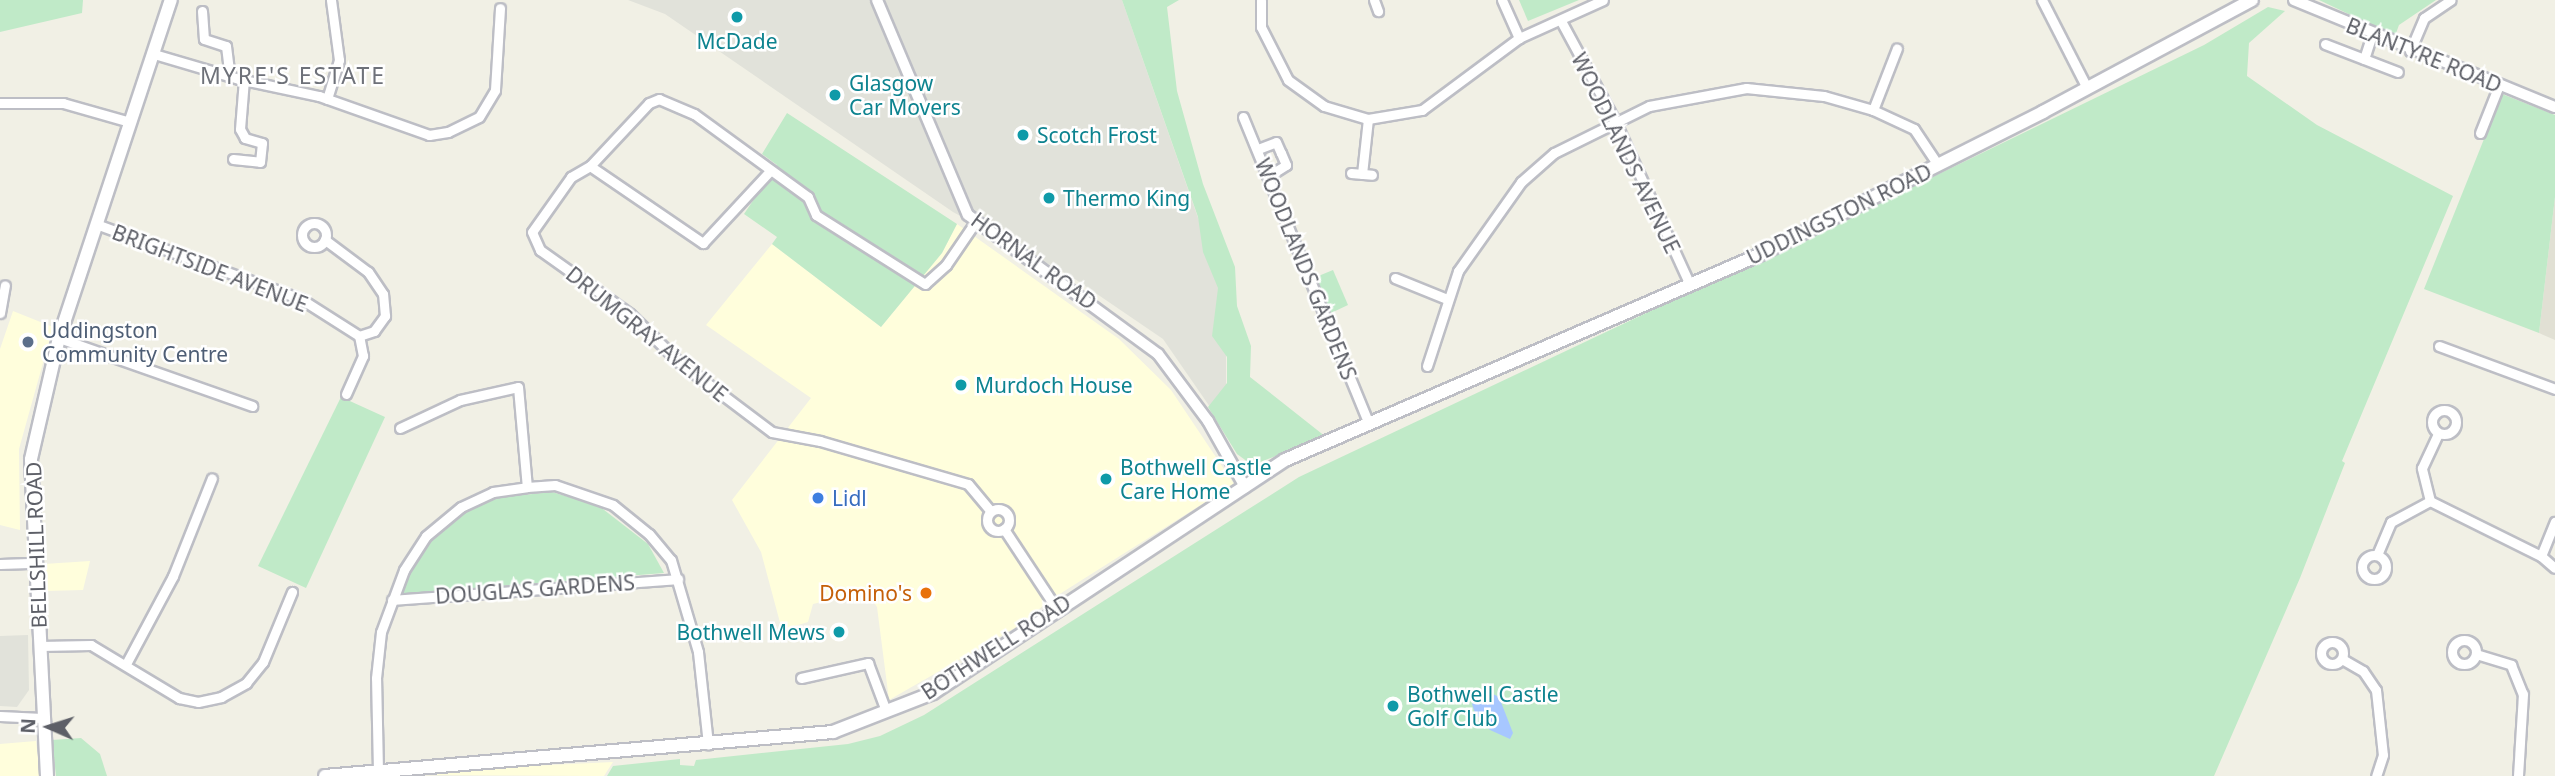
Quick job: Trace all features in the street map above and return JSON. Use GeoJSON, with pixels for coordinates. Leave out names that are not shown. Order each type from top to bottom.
{"type":"FeatureCollection","features":[{"type":"Feature","properties":{"kind":"main road","name":"BELLSHILL ROAD"},"geometry":{"type":"LineString","coordinates":[[47,776],[41,718],[32,458],[59,338],[171,0]]}},
{"type":"Feature","properties":{"kind":"main road","name":"UDDINGSTON ROAD"},"geometry":{"type":"LineString","coordinates":[[1413,402],[1690,285],[1938,165],[2252,0]]}},
{"type":"Feature","properties":{"kind":"main road","name":"BOTHWELL ROAD"},"geometry":{"type":"LineString","coordinates":[[325,776],[834,732],[933,693],[1056,608],[1285,460],[1413,402]]}},
{"type":"Feature","properties":{"kind":"street"},"geometry":{"type":"LineString","coordinates":[[327,99],[339,60],[331,0]]}},
{"type":"Feature","properties":{"kind":"street","name":"HORNAL ROAD"},"geometry":{"type":"LineString","coordinates":[[877,0],[968,215],[1158,354],[1208,421],[1245,487]]}},
{"type":"Feature","properties":{"kind":"street"},"geometry":{"type":"LineString","coordinates":[[1261,0],[1261,27],[1288,80],[1324,106],[1368,119],[1422,110],[1519,38],[1603,0]]}},
{"type":"Feature","properties":{"kind":"street"},"geometry":{"type":"LineString","coordinates":[[1502,0],[1519,38]]}},
{"type":"Feature","properties":{"kind":"street"},"geometry":{"type":"LineString","coordinates":[[2042,0],[2087,88]]}},
{"type":"Feature","properties":{"kind":"street","name":"BLANTYRE ROAD"},"geometry":{"type":"LineString","coordinates":[[2294,0],[2410,51],[2555,107]]}},
{"type":"Feature","properties":{"kind":"street"},"geometry":{"type":"LineString","coordinates":[[2410,51],[2424,18],[2451,0]]}},
{"type":"Feature","properties":{"kind":"street"},"geometry":{"type":"LineString","coordinates":[[154,54],[230,77],[327,99],[429,135],[448,132],[479,117],[495,90],[500,8]]}},
{"type":"Feature","properties":{"kind":"street"},"geometry":{"type":"LineString","coordinates":[[202,11],[204,39],[226,46],[230,77]]}},
{"type":"Feature","properties":{"kind":"street","name":"WOODLANDS AVENUE"},"geometry":{"type":"LineString","coordinates":[[1561,20],[1615,121],[1690,285]]}},
{"type":"Feature","properties":{"kind":"street"},"geometry":{"type":"LineString","coordinates":[[2364,59],[2372,35]]}},
{"type":"Feature","properties":{"kind":"street"},"geometry":{"type":"LineString","coordinates":[[2325,44],[2398,72]]}},
{"type":"Feature","properties":{"kind":"street"},"geometry":{"type":"LineString","coordinates":[[1873,110],[1897,48]]}},
{"type":"Feature","properties":{"kind":"street"},"geometry":{"type":"LineString","coordinates":[[233,159],[260,162],[262,144],[245,138],[240,129],[244,79]]}},
{"type":"Feature","properties":{"kind":"street"},"geometry":{"type":"LineString","coordinates":[[2480,133],[2499,85]]}},
{"type":"Feature","properties":{"kind":"street"},"geometry":{"type":"LineString","coordinates":[[1427,366],[1447,299],[1468,253],[1521,182],[1555,153],[1649,106],[1746,88],[1786,88],[1873,110],[1914,129],[1938,165]]}},
{"type":"Feature","properties":{"kind":"street","name":"DRUMGRAY AVENUE"},"geometry":{"type":"LineString","coordinates":[[975,221],[946,265],[925,284],[846,237],[816,215],[808,197],[694,114],[659,99],[649,103],[590,166],[571,177],[532,232],[540,250],[638,321],[679,362],[772,432],[820,441],[968,484],[991,511]]}},
{"type":"Feature","properties":{"kind":"street"},"geometry":{"type":"LineString","coordinates":[[0,103],[63,103],[130,122]]}},
{"type":"Feature","properties":{"kind":"street","name":"WOODLANDS GARDENS"},"geometry":{"type":"LineString","coordinates":[[1243,117],[1269,174],[1368,422]]}},
{"type":"Feature","properties":{"kind":"street"},"geometry":{"type":"LineString","coordinates":[[1351,173],[1367,174],[1368,119]]}},
{"type":"Feature","properties":{"kind":"street"},"geometry":{"type":"LineString","coordinates":[[1258,149],[1276,142],[1281,153],[1286,165],[1269,174]]}},
{"type":"Feature","properties":{"kind":"street"},"geometry":{"type":"LineString","coordinates":[[590,166],[703,243],[770,170]]}},
{"type":"Feature","properties":{"kind":"street","name":"BRIGHTSIDE AVENUE"},"geometry":{"type":"LineString","coordinates":[[96,224],[301,299],[359,336]]}},
{"type":"Feature","properties":{"kind":"street"},"geometry":{"type":"LineString","coordinates":[[325,240],[368,272],[383,294],[385,316],[374,331],[359,336],[363,356],[346,394]]}},
{"type":"Feature","properties":{"kind":"street"},"geometry":{"type":"LineString","coordinates":[[1395,278],[1447,299]]}},
{"type":"Feature","properties":{"kind":"street"},"geometry":{"type":"LineString","coordinates":[[0,313],[5,285]]}},
{"type":"Feature","properties":{"kind":"street"},"geometry":{"type":"LineString","coordinates":[[59,338],[252,407]]}},
{"type":"Feature","properties":{"kind":"street"},"geometry":{"type":"LineString","coordinates":[[2439,346],[2555,389]]}},
{"type":"Feature","properties":{"kind":"street"},"geometry":{"type":"LineString","coordinates":[[400,428],[460,400],[518,387],[527,487]]}},
{"type":"Feature","properties":{"kind":"street"},"geometry":{"type":"LineString","coordinates":[[2430,501],[2422,468],[2438,433]]}},
{"type":"Feature","properties":{"kind":"street"},"geometry":{"type":"LineString","coordinates":[[126,664],[173,576],[212,478]]}},
{"type":"Feature","properties":{"kind":"street"},"geometry":{"type":"LineString","coordinates":[[377,771],[376,678],[382,632],[392,600],[426,536],[461,507],[493,492],[527,487],[555,485],[613,505],[649,534],[671,560],[698,652],[708,744]]}},
{"type":"Feature","properties":{"kind":"street"},"geometry":{"type":"LineString","coordinates":[[2377,555],[2392,522],[2430,501]]}},
{"type":"Feature","properties":{"kind":"street"},"geometry":{"type":"LineString","coordinates":[[2430,501],[2541,556],[2555,568]]}},
{"type":"Feature","properties":{"kind":"street"},"geometry":{"type":"LineString","coordinates":[[1004,529],[989,526],[991,511],[998,509],[1007,514],[1004,529],[1056,608]]}},
{"type":"Feature","properties":{"kind":"street"},"geometry":{"type":"LineString","coordinates":[[2541,556],[2555,522]]}},
{"type":"Feature","properties":{"kind":"street"},"geometry":{"type":"LineString","coordinates":[[0,564],[36,563]]}},
{"type":"Feature","properties":{"kind":"street","name":"DOUGLAS GARDENS"},"geometry":{"type":"LineString","coordinates":[[392,600],[678,579]]}},
{"type":"Feature","properties":{"kind":"street"},"geometry":{"type":"LineString","coordinates":[[40,646],[91,645],[179,698],[198,702],[221,697],[246,683],[263,663],[292,592]]}},
{"type":"Feature","properties":{"kind":"street"},"geometry":{"type":"LineString","coordinates":[[2476,654],[2511,665],[2523,694],[2518,776]]}},
{"type":"Feature","properties":{"kind":"street"},"geometry":{"type":"LineString","coordinates":[[2342,659],[2363,671],[2376,690],[2383,755],[2376,776]]}},
{"type":"Feature","properties":{"kind":"street"},"geometry":{"type":"LineString","coordinates":[[801,678],[868,663],[886,712]]}},
{"type":"Feature","properties":{"kind":"street"},"geometry":{"type":"LineString","coordinates":[[0,716],[41,718]]}},
{"type":"Feature","properties":{"kind":"shaded area"},"geometry":{"type":"Polygon","coordinates":[[[0,0],[83,0],[82,13],[0,32],[0,0]]]}},
{"type":"Feature","properties":{"kind":"shaded area"},"geometry":{"type":"Polygon","coordinates":[[[628,0],[1122,0],[1226,298],[1226,385],[1210,407],[1163,339],[1072,277],[953,212],[665,14],[628,0]]]}},
{"type":"Feature","properties":{"kind":"shaded area"},"geometry":{"type":"Polygon","coordinates":[[[1122,0],[1179,0],[1167,7],[1177,91],[1203,184],[1235,267],[1237,306],[1251,346],[1250,377],[1326,437],[1252,465],[1237,454],[1208,407],[1227,383],[1227,357],[1212,336],[1218,288],[1203,252],[1198,217],[1122,0]]]}},
{"type":"Feature","properties":{"kind":"shaded area"},"geometry":{"type":"Polygon","coordinates":[[[1519,0],[1579,0],[1528,21],[1519,0]]]}},
{"type":"Feature","properties":{"kind":"shaded area"},"geometry":{"type":"Polygon","coordinates":[[[2319,0],[2436,0],[2399,25],[2395,36],[2319,0]]]}},
{"type":"Feature","properties":{"kind":"shaded area","name":"Bothwell Castle Golf Club"},"geometry":{"type":"Polygon","coordinates":[[[2268,7],[2285,11],[2249,43],[2247,76],[2317,125],[2453,196],[2342,461],[2345,463],[2300,578],[2214,776],[607,776],[613,766],[680,759],[680,765],[694,766],[696,760],[848,744],[880,736],[924,715],[1299,477],[1875,205],[2204,45],[2268,7]]]}},
{"type":"Feature","properties":{"kind":"shaded area"},"geometry":{"type":"Polygon","coordinates":[[[2502,94],[2555,115],[2555,197],[2539,333],[2424,289],[2502,94]]]}},
{"type":"Feature","properties":{"kind":"shaded area"},"geometry":{"type":"Polygon","coordinates":[[[787,113],[957,224],[942,253],[881,327],[772,244],[777,237],[744,214],[777,165],[762,154],[787,113]]]}},
{"type":"Feature","properties":{"kind":"shaded area"},"geometry":{"type":"Polygon","coordinates":[[[2555,197],[2555,340],[2539,333],[2555,197]]]}},
{"type":"Feature","properties":{"kind":"shaded area"},"geometry":{"type":"Polygon","coordinates":[[[957,224],[1119,339],[1171,390],[1234,484],[1047,602],[1025,622],[889,700],[877,607],[866,591],[813,604],[808,622],[782,630],[761,552],[732,500],[811,398],[706,325],[772,244],[881,327],[942,253],[957,224]]]}},
{"type":"Feature","properties":{"kind":"shaded area"},"geometry":{"type":"Polygon","coordinates":[[[1333,270],[1348,305],[1331,313],[1316,277],[1333,270]]]}},
{"type":"Feature","properties":{"kind":"shaded area"},"geometry":{"type":"Polygon","coordinates":[[[13,311],[53,327],[19,449],[20,530],[0,525],[0,349],[13,311]]]}},
{"type":"Feature","properties":{"kind":"shaded area"},"geometry":{"type":"Polygon","coordinates":[[[341,397],[385,417],[306,588],[258,566],[341,397]]]}},
{"type":"Feature","properties":{"kind":"shaded area"},"geometry":{"type":"Polygon","coordinates":[[[552,492],[599,506],[648,544],[664,573],[401,594],[407,572],[430,539],[459,513],[494,498],[552,492]]]}},
{"type":"Feature","properties":{"kind":"shaded area"},"geometry":{"type":"Polygon","coordinates":[[[90,561],[83,590],[45,591],[44,564],[90,561]]]}},
{"type":"Feature","properties":{"kind":"shaded area"},"geometry":{"type":"Polygon","coordinates":[[[28,635],[29,690],[17,707],[0,706],[0,636],[28,635]]]}},
{"type":"Feature","properties":{"kind":"shaded area"},"geometry":{"type":"Polygon","coordinates":[[[81,738],[100,754],[107,776],[56,776],[52,740],[81,738]]]}},
{"type":"Feature","properties":{"kind":"shaded area"},"geometry":{"type":"Polygon","coordinates":[[[36,741],[40,776],[0,776],[0,744],[36,741]]]}},
{"type":"Feature","properties":{"kind":"shaded area"},"geometry":{"type":"Polygon","coordinates":[[[613,762],[604,776],[414,775],[445,770],[613,762]]]}},
{"type":"Feature","properties":{"kind":"water"},"geometry":{"type":"Polygon","coordinates":[[[1485,690],[1499,697],[1513,733],[1510,739],[1490,730],[1475,713],[1472,704],[1485,690]]]}},
{"type":"Feature","properties":{"kind":"place","name":"McDade"},"geometry":{"type":"Point","coordinates":[737,17]}},
{"type":"Feature","properties":{"kind":"place","name":"Glasgow Car Movers"},"geometry":{"type":"Point","coordinates":[835,95]}},
{"type":"Feature","properties":{"kind":"place","name":"Scotch Frost"},"geometry":{"type":"Point","coordinates":[1023,135]}},
{"type":"Feature","properties":{"kind":"place","name":"Thermo King"},"geometry":{"type":"Point","coordinates":[1049,198]}},
{"type":"Feature","properties":{"kind":"place","name":"Uddingston Community Centre"},"geometry":{"type":"Point","coordinates":[28,342]}},
{"type":"Feature","properties":{"kind":"place","name":"Murdoch House"},"geometry":{"type":"Point","coordinates":[961,385]}},
{"type":"Feature","properties":{"kind":"place","name":"Bothwell Castle Care Home"},"geometry":{"type":"Point","coordinates":[1106,479]}},
{"type":"Feature","properties":{"kind":"place","name":"Lidl"},"geometry":{"type":"Point","coordinates":[818,498]}},
{"type":"Feature","properties":{"kind":"place","name":"Domino's"},"geometry":{"type":"Point","coordinates":[926,593]}},
{"type":"Feature","properties":{"kind":"place","name":"Bothwell Mews"},"geometry":{"type":"Point","coordinates":[839,632]}},
{"type":"Feature","properties":{"kind":"place","name":"Bothwell Castle Golf Club"},"geometry":{"type":"Point","coordinates":[1393,706]}},
{"type":"Feature","properties":{"kind":"district","name":"MYRE'S ESTATE"},"geometry":{"type":"Point","coordinates":[293,75]}}]}
